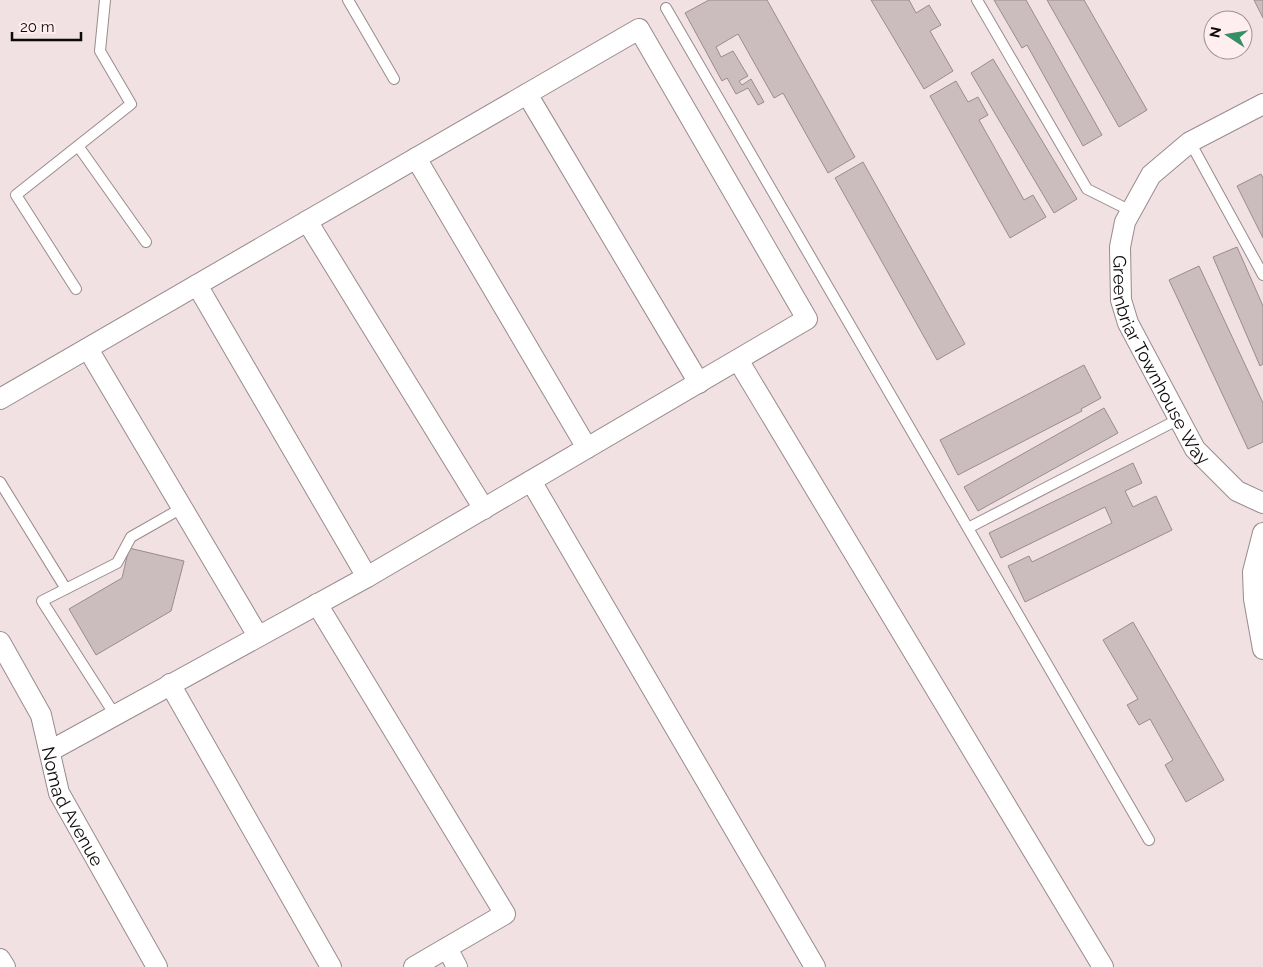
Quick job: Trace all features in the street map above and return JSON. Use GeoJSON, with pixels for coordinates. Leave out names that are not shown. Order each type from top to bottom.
{"type":"FeatureCollection","features":[{"type":"Feature","properties":{"kind":"street"},"geometry":{"type":"LineString","coordinates":[[0,399],[639,30],[807,319],[366,577],[50,751]]}},
{"type":"Feature","properties":{"kind":"street"},"geometry":{"type":"LineString","coordinates":[[527,94],[699,383]]}},
{"type":"Feature","properties":{"kind":"street","name":"Greenbriar Townhouse Way"},"geometry":{"type":"LineString","coordinates":[[1263,104],[1190,142],[1151,176],[1125,222],[1120,247],[1121,300],[1128,323],[1195,449],[1237,491],[1263,503]]}},
{"type":"Feature","properties":{"kind":"street"},"geometry":{"type":"LineString","coordinates":[[416,158],[587,448]]}},
{"type":"Feature","properties":{"kind":"street"},"geometry":{"type":"LineString","coordinates":[[308,222],[484,509]]}},
{"type":"Feature","properties":{"kind":"street"},"geometry":{"type":"LineString","coordinates":[[197,285],[366,577]]}},
{"type":"Feature","properties":{"kind":"street"},"geometry":{"type":"LineString","coordinates":[[88,349],[258,636]]}},
{"type":"Feature","properties":{"kind":"street"},"geometry":{"type":"LineString","coordinates":[[738,360],[1103,967]]}},
{"type":"Feature","properties":{"kind":"street"},"geometry":{"type":"LineString","coordinates":[[532,481],[815,967]]}},
{"type":"Feature","properties":{"kind":"street"},"geometry":{"type":"LineString","coordinates":[[1263,533],[1253,572],[1254,599],[1263,649]]}},
{"type":"Feature","properties":{"kind":"street"},"geometry":{"type":"LineString","coordinates":[[317,604],[505,914],[414,967]]}},
{"type":"Feature","properties":{"kind":"street","name":"Nomad Avenue"},"geometry":{"type":"LineString","coordinates":[[0,642],[41,715],[59,793],[157,967]]}},
{"type":"Feature","properties":{"kind":"street"},"geometry":{"type":"LineString","coordinates":[[170,684],[332,967]]}},
{"type":"Feature","properties":{"kind":"street"},"geometry":{"type":"LineString","coordinates":[[447,948],[457,967]]}},
{"type":"Feature","properties":{"kind":"street"},"geometry":{"type":"LineString","coordinates":[[0,959],[5,967]]}},
{"type":"Feature","properties":{"kind":"lane"},"geometry":{"type":"LineString","coordinates":[[76,289],[16,195],[130,104],[100,51],[104,0]]}},
{"type":"Feature","properties":{"kind":"lane"},"geometry":{"type":"LineString","coordinates":[[348,0],[394,79]]}},
{"type":"Feature","properties":{"kind":"lane"},"geometry":{"type":"LineString","coordinates":[[977,0],[1087,189],[1131,211]]}},
{"type":"Feature","properties":{"kind":"lane"},"geometry":{"type":"LineString","coordinates":[[666,8],[1149,840]]}},
{"type":"Feature","properties":{"kind":"lane"},"geometry":{"type":"LineString","coordinates":[[1190,142],[1263,275]]}},
{"type":"Feature","properties":{"kind":"lane"},"geometry":{"type":"LineString","coordinates":[[78,146],[146,242]]}},
{"type":"Feature","properties":{"kind":"lane"},"geometry":{"type":"LineString","coordinates":[[968,528],[1179,419]]}},
{"type":"Feature","properties":{"kind":"lane"},"geometry":{"type":"LineString","coordinates":[[0,482],[66,589]]}},
{"type":"Feature","properties":{"kind":"lane"},"geometry":{"type":"LineString","coordinates":[[115,715],[42,601],[117,563],[131,537],[182,508]]}},
{"type":"Feature","properties":{"kind":"building"},"geometry":{"type":"Polygon","coordinates":[[[709,0],[767,0],[855,157],[828,173],[783,93],[774,98],[738,34],[716,47],[721,57],[733,51],[748,76],[739,81],[742,85],[751,79],[764,102],[758,105],[748,88],[736,94],[727,78],[722,81],[685,13],[709,0]]]}},
{"type":"Feature","properties":{"kind":"building"},"geometry":{"type":"Polygon","coordinates":[[[871,0],[909,0],[916,13],[929,5],[941,25],[930,31],[953,71],[924,89],[871,0]]]}},
{"type":"Feature","properties":{"kind":"building"},"geometry":{"type":"Polygon","coordinates":[[[994,0],[1026,0],[1102,135],[1083,146],[1027,45],[1022,48],[994,0]]]}},
{"type":"Feature","properties":{"kind":"building"},"geometry":{"type":"Polygon","coordinates":[[[1047,0],[1084,0],[1147,110],[1119,127],[1047,0]]]}},
{"type":"Feature","properties":{"kind":"building"},"geometry":{"type":"Polygon","coordinates":[[[1254,0],[1263,0],[1263,18],[1254,0]]]}},
{"type":"Feature","properties":{"kind":"building"},"geometry":{"type":"Polygon","coordinates":[[[993,59],[1077,199],[1054,213],[971,73],[993,59]]]}},
{"type":"Feature","properties":{"kind":"building"},"geometry":{"type":"Polygon","coordinates":[[[956,81],[968,102],[978,97],[988,115],[979,120],[1024,200],[1033,195],[1046,217],[1010,238],[930,96],[956,81]]]}},
{"type":"Feature","properties":{"kind":"building"},"geometry":{"type":"Polygon","coordinates":[[[863,162],[965,344],[937,360],[835,178],[863,162]]]}},
{"type":"Feature","properties":{"kind":"building"},"geometry":{"type":"Polygon","coordinates":[[[1261,174],[1263,178],[1263,238],[1237,186],[1261,174]]]}},
{"type":"Feature","properties":{"kind":"building"},"geometry":{"type":"Polygon","coordinates":[[[1237,247],[1263,306],[1263,364],[1260,366],[1213,257],[1237,247]]]}},
{"type":"Feature","properties":{"kind":"building"},"geometry":{"type":"Polygon","coordinates":[[[1199,266],[1263,403],[1263,442],[1248,449],[1169,280],[1199,266]]]}},
{"type":"Feature","properties":{"kind":"building"},"geometry":{"type":"Polygon","coordinates":[[[1084,365],[1101,398],[1081,409],[1082,411],[958,475],[940,440],[1084,365]]]}},
{"type":"Feature","properties":{"kind":"building"},"geometry":{"type":"Polygon","coordinates":[[[1104,408],[1118,433],[978,511],[964,487],[1104,408]]]}},
{"type":"Feature","properties":{"kind":"building"},"geometry":{"type":"Polygon","coordinates":[[[1133,463],[1142,483],[1125,491],[1133,507],[1156,496],[1172,530],[1025,602],[1008,566],[1029,556],[1032,562],[1112,523],[1105,507],[1001,558],[989,533],[1133,463]]]}},
{"type":"Feature","properties":{"kind":"building"},"geometry":{"type":"Polygon","coordinates":[[[129,548],[184,561],[171,611],[96,655],[69,609],[122,578],[129,548]]]}},
{"type":"Feature","properties":{"kind":"building"},"geometry":{"type":"Polygon","coordinates":[[[1133,622],[1224,780],[1186,802],[1165,765],[1173,760],[1150,719],[1139,725],[1127,705],[1138,699],[1103,640],[1133,622]]]}}]}
